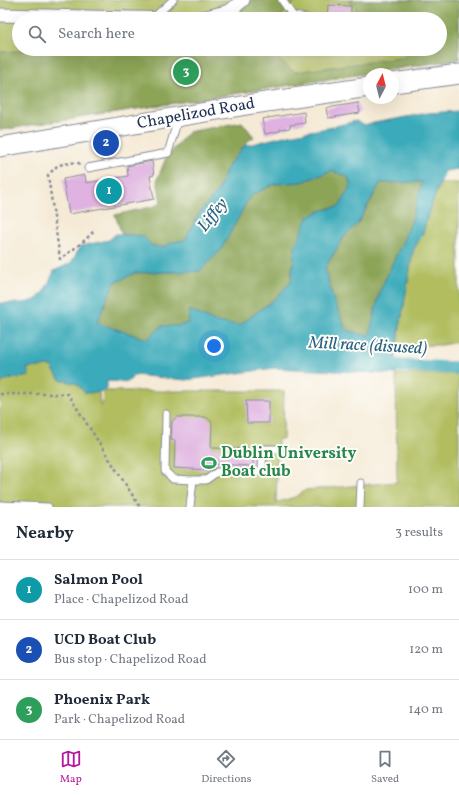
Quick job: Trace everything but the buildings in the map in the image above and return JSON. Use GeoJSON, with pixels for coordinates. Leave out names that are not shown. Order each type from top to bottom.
{"type":"FeatureCollection","features":[{"type":"Feature","properties":{"kind":"main road"},"geometry":{"type":"LineString","coordinates":[[399,82],[459,74]]}},
{"type":"Feature","properties":{"kind":"main road","name":"Chapelizod Road"},"geometry":{"type":"LineString","coordinates":[[0,148],[253,104],[363,88]]}},
{"type":"Feature","properties":{"kind":"street"},"geometry":{"type":"LineString","coordinates":[[226,12],[230,11],[243,0]]}},
{"type":"Feature","properties":{"kind":"street"},"geometry":{"type":"LineString","coordinates":[[0,15],[12,15]]}},
{"type":"Feature","properties":{"kind":"lane"},"geometry":{"type":"LineString","coordinates":[[160,12],[173,0]]}},
{"type":"Feature","properties":{"kind":"lane"},"geometry":{"type":"LineString","coordinates":[[282,0],[290,12]]}},
{"type":"Feature","properties":{"kind":"lane"},"geometry":{"type":"LineString","coordinates":[[88,168],[168,153],[178,117]]}},
{"type":"Feature","properties":{"kind":"lane"},"geometry":{"type":"LineString","coordinates":[[166,414],[166,471],[173,479],[206,480],[217,472],[260,472],[262,468],[263,449],[280,450]]}},
{"type":"Feature","properties":{"kind":"lane"},"geometry":{"type":"LineString","coordinates":[[190,507],[193,480]]}},
{"type":"Feature","properties":{"kind":"lane"},"geometry":{"type":"LineString","coordinates":[[360,507],[361,483]]}},
{"type":"Feature","properties":{"kind":"lane"},"geometry":{"type":"LineString","coordinates":[[0,505],[48,507]]}},
{"type":"Feature","properties":{"kind":"path"},"geometry":{"type":"LineString","coordinates":[[88,168],[77,162],[58,165],[48,175],[60,259],[83,242],[94,231]]}},
{"type":"Feature","properties":{"kind":"path"},"geometry":{"type":"LineString","coordinates":[[0,394],[68,394],[140,507]]}},
{"type":"Feature","properties":{"kind":"green space"},"geometry":{"type":"Polygon","coordinates":[[[0,0],[459,0],[459,59],[399,68],[363,68],[363,74],[0,130],[0,0]]]}},
{"type":"Feature","properties":{"kind":"green space"},"geometry":{"type":"Polygon","coordinates":[[[252,0],[297,0],[285,12],[239,12],[252,0]]]}},
{"type":"Feature","properties":{"kind":"green space"},"geometry":{"type":"Polygon","coordinates":[[[348,0],[459,0],[459,59],[399,68],[363,68],[363,74],[0,130],[0,52],[12,51],[12,56],[274,56],[295,72],[407,57],[406,56],[447,56],[447,12],[356,12],[356,7],[348,0]]]}},
{"type":"Feature","properties":{"kind":"green space"},"geometry":{"type":"Polygon","coordinates":[[[242,122],[254,137],[248,141],[228,166],[218,191],[198,215],[185,240],[173,242],[164,247],[152,246],[141,236],[122,234],[115,215],[155,206],[161,202],[157,180],[166,158],[188,132],[242,122]]]}},
{"type":"Feature","properties":{"kind":"green space"},"geometry":{"type":"Polygon","coordinates":[[[331,171],[347,176],[351,185],[339,206],[320,211],[295,247],[291,282],[276,298],[240,325],[215,322],[190,310],[188,323],[178,326],[162,326],[147,339],[97,323],[114,283],[135,273],[200,271],[221,250],[250,196],[274,184],[302,182],[331,171]]]}},
{"type":"Feature","properties":{"kind":"green space"},"geometry":{"type":"Polygon","coordinates":[[[423,182],[411,223],[380,291],[369,336],[346,330],[333,298],[325,268],[344,237],[358,223],[381,183],[423,182]]]}},
{"type":"Feature","properties":{"kind":"green space"},"geometry":{"type":"Polygon","coordinates":[[[440,183],[459,183],[459,342],[441,345],[397,346],[413,251],[423,233],[429,211],[440,183]]]}},
{"type":"Feature","properties":{"kind":"green space"},"geometry":{"type":"Polygon","coordinates":[[[51,366],[60,380],[76,383],[85,393],[99,392],[100,406],[102,406],[103,391],[284,391],[283,439],[278,439],[276,503],[295,497],[306,490],[397,482],[396,374],[459,374],[459,507],[0,507],[0,385],[5,380],[29,376],[27,368],[51,366]]]}},
{"type":"Feature","properties":{"kind":"water","name":"Liffey"},"geometry":{"type":"Polygon","coordinates":[[[459,111],[459,169],[445,171],[429,211],[423,233],[413,251],[396,351],[396,374],[275,368],[186,380],[134,375],[128,382],[107,381],[107,389],[99,392],[85,393],[76,383],[60,380],[51,366],[27,368],[29,376],[5,380],[0,385],[0,303],[23,303],[38,298],[49,283],[54,271],[71,263],[81,246],[109,240],[116,234],[143,236],[152,246],[164,247],[173,242],[185,240],[198,215],[218,191],[228,166],[244,146],[356,121],[363,125],[428,113],[459,111]],[[331,171],[302,182],[274,184],[250,196],[221,250],[200,271],[135,273],[114,283],[97,323],[147,339],[162,326],[178,326],[188,323],[190,310],[215,322],[240,325],[276,298],[291,282],[295,247],[308,217],[320,211],[340,206],[351,185],[347,176],[331,171]],[[422,182],[380,183],[358,223],[344,237],[325,268],[333,298],[346,330],[369,336],[380,291],[411,223],[422,182]]]}},
{"type":"Feature","properties":{"kind":"waterway","name":"Mill race (disused)"},"geometry":{"type":"LineString","coordinates":[[379,365],[459,368]]}},
{"type":"Feature","properties":{"kind":"place","name":"Phoenix Park"},"geometry":{"type":"Point","coordinates":[186,72]}},
{"type":"Feature","properties":{"kind":"place","name":"UCD Boat Club"},"geometry":{"type":"Point","coordinates":[106,143]}},
{"type":"Feature","properties":{"kind":"place","name":"Salmon Pool"},"geometry":{"type":"Point","coordinates":[109,191]}},
{"type":"Feature","properties":{"kind":"place","name":"Dublin University Boat club"},"geometry":{"type":"Point","coordinates":[209,463]}}]}
